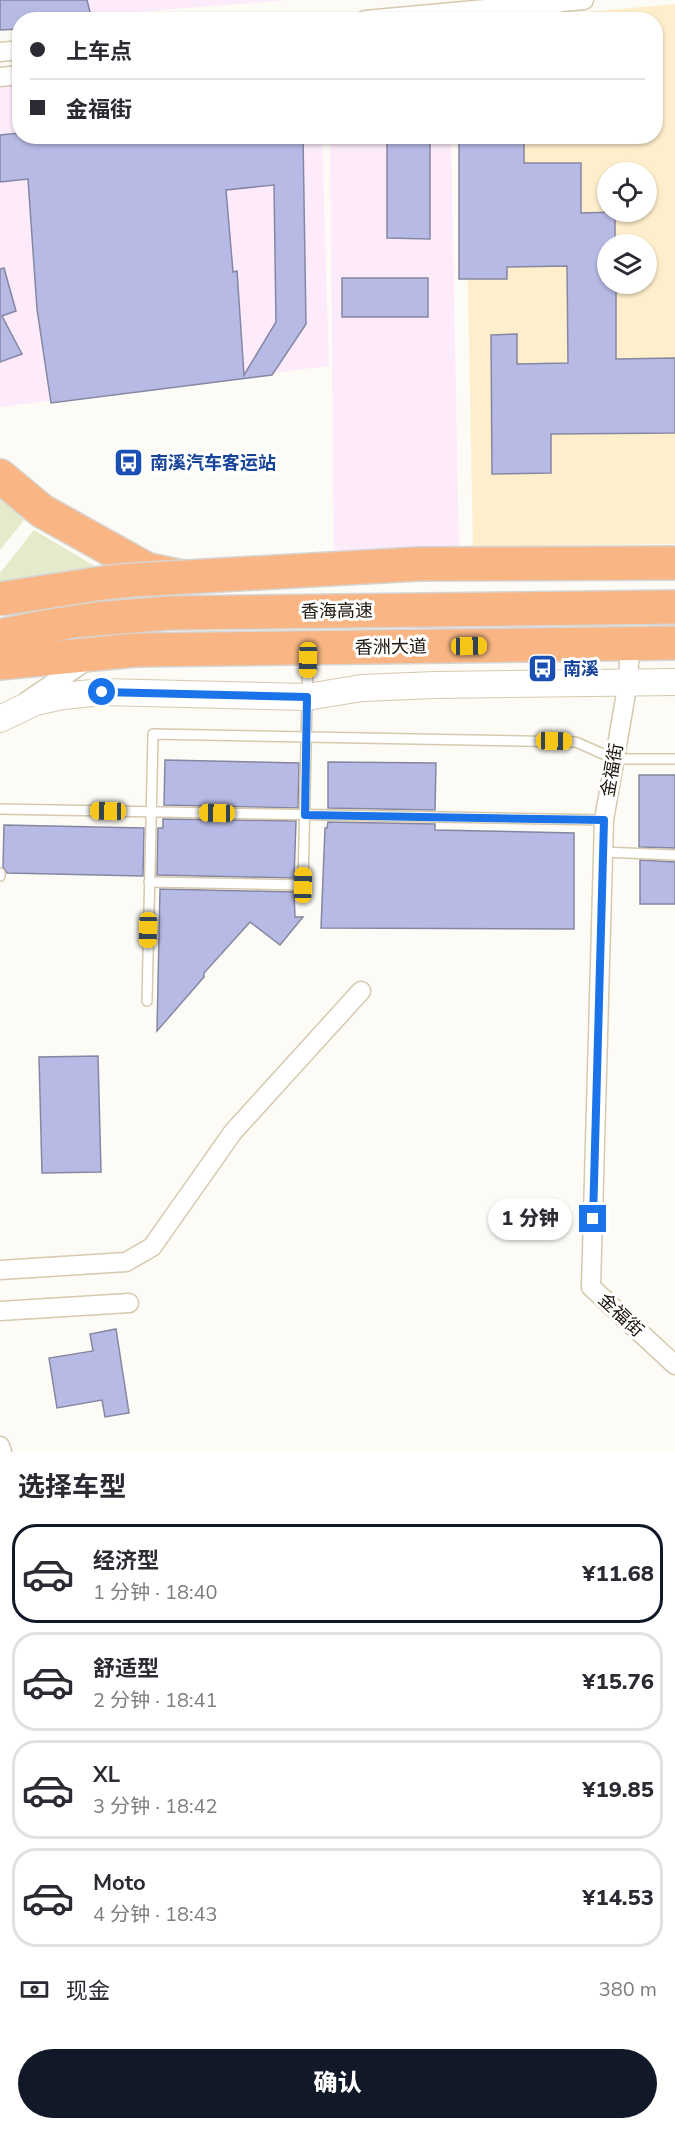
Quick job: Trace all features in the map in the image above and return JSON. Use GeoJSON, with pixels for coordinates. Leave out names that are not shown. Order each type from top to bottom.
{"type":"FeatureCollection","features":[{"type":"Feature","properties":{"kind":"highway"},"geometry":{"type":"LineString","coordinates":[[0,476],[42,511],[146,569],[291,599]]}},
{"type":"Feature","properties":{"kind":"highway"},"geometry":{"type":"LineString","coordinates":[[0,599],[132,580],[394,566],[675,563]]}},
{"type":"Feature","properties":{"kind":"highway"},"geometry":{"type":"LineString","coordinates":[[0,609],[168,599],[675,597]]}},
{"type":"Feature","properties":{"kind":"highway","name":"香海高速"},"geometry":{"type":"LineString","coordinates":[[0,636],[72,621],[168,613],[675,607]]}},
{"type":"Feature","properties":{"kind":"highway","name":"香洲大道"},"geometry":{"type":"LineString","coordinates":[[0,663],[136,650],[675,643]]}},
{"type":"Feature","properties":{"kind":"street"},"geometry":{"type":"LineString","coordinates":[[453,12],[584,0]]}},
{"type":"Feature","properties":{"kind":"street","name":"金福街"},"geometry":{"type":"LineString","coordinates":[[630,644],[628,682],[604,820],[591,1287],[675,1365]]}},
{"type":"Feature","properties":{"kind":"street"},"geometry":{"type":"LineString","coordinates":[[2,720],[67,672],[98,654]]}},
{"type":"Feature","properties":{"kind":"street"},"geometry":{"type":"LineString","coordinates":[[2,720],[34,702],[102,692],[307,697],[362,688],[675,682]]}},
{"type":"Feature","properties":{"kind":"street"},"geometry":{"type":"LineString","coordinates":[[0,1270],[126,1262],[152,1247],[233,1132],[361,991]]}},
{"type":"Feature","properties":{"kind":"street"},"geometry":{"type":"LineString","coordinates":[[0,1311],[129,1303]]}},
{"type":"Feature","properties":{"kind":"street"},"geometry":{"type":"LineString","coordinates":[[0,1446],[2,1452]]}},
{"type":"Feature","properties":{"kind":"lane"},"geometry":{"type":"LineString","coordinates":[[149,882],[303,885],[309,648]]}},
{"type":"Feature","properties":{"kind":"lane"},"geometry":{"type":"LineString","coordinates":[[147,1001],[153,734],[576,742],[614,759],[675,759]]}},
{"type":"Feature","properties":{"kind":"lane"},"geometry":{"type":"LineString","coordinates":[[0,809],[604,820]]}},
{"type":"Feature","properties":{"kind":"lane"},"geometry":{"type":"LineString","coordinates":[[603,852],[675,855]]}},
{"type":"Feature","properties":{"kind":"shaded area"},"geometry":{"type":"Polygon","coordinates":[[[0,0],[288,0],[135,12],[28,12],[0,0]]]}},
{"type":"Feature","properties":{"kind":"shaded area"},"geometry":{"type":"Polygon","coordinates":[[[675,4],[675,544],[473,547],[465,144],[663,144],[663,12],[588,12],[675,4]]]}},
{"type":"Feature","properties":{"kind":"shaded area"},"geometry":{"type":"Polygon","coordinates":[[[12,65],[12,144],[322,144],[329,366],[0,407],[0,66],[12,65]]]}},
{"type":"Feature","properties":{"kind":"shaded area"},"geometry":{"type":"Polygon","coordinates":[[[330,144],[451,144],[459,553],[334,554],[330,144]]]}},
{"type":"Feature","properties":{"kind":"green space"},"geometry":{"type":"Polygon","coordinates":[[[0,498],[24,520],[0,550],[0,498]]]}},
{"type":"Feature","properties":{"kind":"green space"},"geometry":{"type":"Polygon","coordinates":[[[34,530],[113,577],[0,590],[0,573],[34,530]]]}},
{"type":"Feature","properties":{"kind":"building"},"geometry":{"type":"Polygon","coordinates":[[[0,0],[87,0],[90,12],[12,12],[12,29],[0,30],[0,0]]]}},
{"type":"Feature","properties":{"kind":"building"},"geometry":{"type":"Polygon","coordinates":[[[12,134],[12,144],[303,144],[306,324],[272,375],[51,403],[37,309],[28,179],[0,182],[0,135],[12,134]],[[274,185],[226,190],[233,272],[237,271],[244,375],[276,322],[274,185]]]}},
{"type":"Feature","properties":{"kind":"building"},"geometry":{"type":"Polygon","coordinates":[[[387,144],[430,144],[430,239],[387,238],[387,144]]]}},
{"type":"Feature","properties":{"kind":"building"},"geometry":{"type":"Polygon","coordinates":[[[459,144],[524,144],[524,163],[581,163],[581,213],[597,213],[597,222],[615,222],[615,234],[597,234],[597,294],[616,294],[616,359],[675,358],[675,433],[551,434],[551,473],[492,474],[491,335],[517,334],[517,364],[568,363],[567,266],[507,267],[507,279],[459,279],[459,144]]]}},
{"type":"Feature","properties":{"kind":"building"},"geometry":{"type":"Polygon","coordinates":[[[4,268],[16,311],[2,316],[22,354],[0,362],[0,269],[4,268]]]}},
{"type":"Feature","properties":{"kind":"building"},"geometry":{"type":"Polygon","coordinates":[[[342,278],[428,278],[428,317],[342,317],[342,278]]]}},
{"type":"Feature","properties":{"kind":"building"},"geometry":{"type":"Polygon","coordinates":[[[165,760],[299,763],[298,808],[164,805],[165,760]]]}},
{"type":"Feature","properties":{"kind":"building"},"geometry":{"type":"Polygon","coordinates":[[[328,762],[436,763],[435,810],[328,808],[328,762]]]}},
{"type":"Feature","properties":{"kind":"building"},"geometry":{"type":"Polygon","coordinates":[[[639,775],[675,775],[675,848],[639,847],[639,775]]]}},
{"type":"Feature","properties":{"kind":"building"},"geometry":{"type":"Polygon","coordinates":[[[163,819],[296,821],[294,878],[157,875],[158,828],[163,828],[163,819]]]}},
{"type":"Feature","properties":{"kind":"building"},"geometry":{"type":"Polygon","coordinates":[[[328,822],[435,824],[435,830],[574,833],[574,929],[321,928],[325,828],[328,822]]]}},
{"type":"Feature","properties":{"kind":"building"},"geometry":{"type":"Polygon","coordinates":[[[4,825],[144,828],[143,876],[7,873],[3,867],[4,825]]]}},
{"type":"Feature","properties":{"kind":"building"},"geometry":{"type":"Polygon","coordinates":[[[640,860],[675,862],[675,904],[640,904],[640,860]]]}},
{"type":"Feature","properties":{"kind":"building"},"geometry":{"type":"Polygon","coordinates":[[[160,889],[294,892],[295,917],[303,917],[280,945],[250,922],[204,973],[204,977],[157,1031],[160,889]]]}},
{"type":"Feature","properties":{"kind":"building"},"geometry":{"type":"Polygon","coordinates":[[[98,1056],[101,1172],[42,1173],[39,1057],[98,1056]]]}},
{"type":"Feature","properties":{"kind":"building"},"geometry":{"type":"Polygon","coordinates":[[[116,1329],[129,1413],[105,1417],[102,1400],[57,1408],[49,1358],[93,1351],[90,1334],[116,1329]]]}},
{"type":"Feature","properties":{"kind":"place","name":"南溪汽车客运站"},"geometry":{"type":"Point","coordinates":[129,463]}},
{"type":"Feature","properties":{"kind":"place","name":"南溪"},"geometry":{"type":"Point","coordinates":[542,669]}},
{"type":"Feature","properties":{"kind":"route"},"geometry":{"type":"LineString","coordinates":[[102,692],[307,697],[305,815],[604,820],[593,1219]]}}]}
